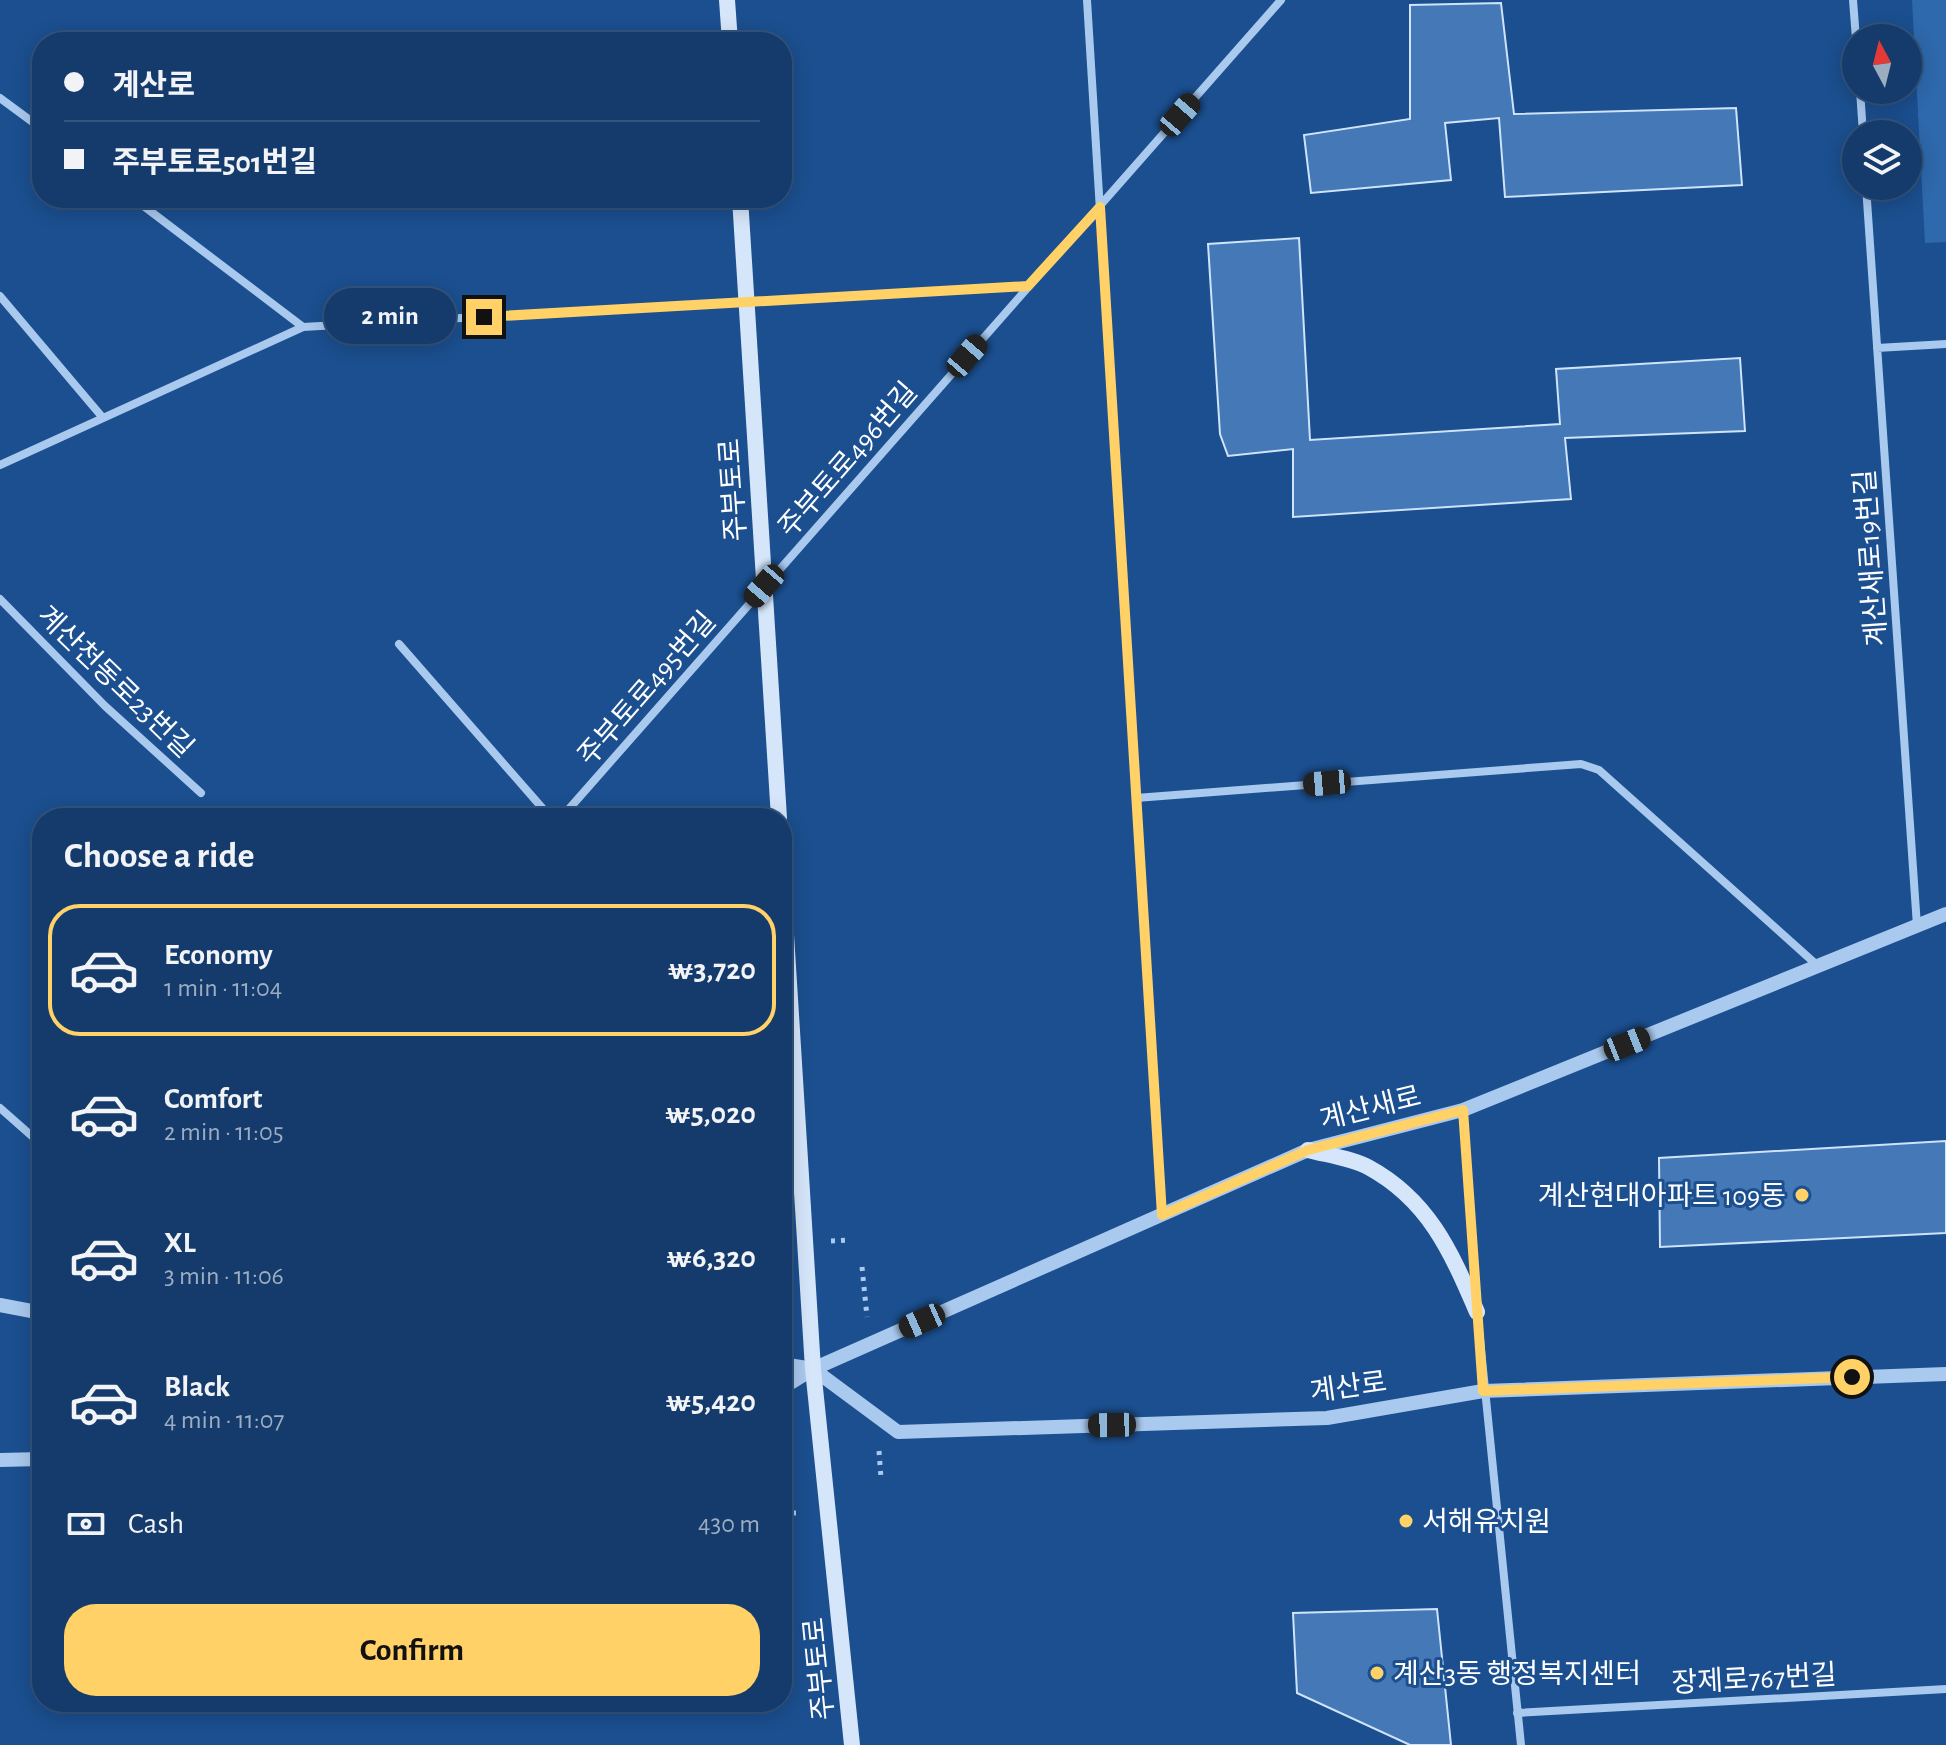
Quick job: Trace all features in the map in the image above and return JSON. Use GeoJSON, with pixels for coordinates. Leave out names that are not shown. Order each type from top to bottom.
{"type":"FeatureCollection","features":[{"type":"Feature","properties":{"kind":"main road"},"geometry":{"type":"LineString","coordinates":[[727,0],[729,32]]}},
{"type":"Feature","properties":{"kind":"main road","name":"주부토로"},"geometry":{"type":"LineString","coordinates":[[741,208],[778,808]]}},
{"type":"Feature","properties":{"kind":"main road","name":"주부토로"},"geometry":{"type":"LineString","coordinates":[[792,1031],[813,1369],[852,1745]]}},
{"type":"Feature","properties":{"kind":"main road"},"geometry":{"type":"LineString","coordinates":[[1308,1150],[1367,1166],[1415,1201],[1447,1242],[1477,1312]]}},
{"type":"Feature","properties":{"kind":"street"},"geometry":{"type":"LineString","coordinates":[[1087,0],[1162,1215]]}},
{"type":"Feature","properties":{"kind":"street","name":"주부토로496번길"},"geometry":{"type":"LineString","coordinates":[[764,586],[1281,0]]}},
{"type":"Feature","properties":{"kind":"street"},"geometry":{"type":"LineString","coordinates":[[1853,0],[1855,24]]}},
{"type":"Feature","properties":{"kind":"street"},"geometry":{"type":"LineString","coordinates":[[0,98],[32,122]]}},
{"type":"Feature","properties":{"kind":"street","name":"계산새로19번길"},"geometry":{"type":"LineString","coordinates":[[1867,200],[1917,926]]}},
{"type":"Feature","properties":{"kind":"street"},"geometry":{"type":"LineString","coordinates":[[146,208],[303,327]]}},
{"type":"Feature","properties":{"kind":"street"},"geometry":{"type":"LineString","coordinates":[[0,465],[303,327],[1028,286]]}},
{"type":"Feature","properties":{"kind":"street"},"geometry":{"type":"LineString","coordinates":[[0,296],[103,418]]}},
{"type":"Feature","properties":{"kind":"street"},"geometry":{"type":"LineString","coordinates":[[1877,348],[1946,344]]}},
{"type":"Feature","properties":{"kind":"street","name":"주부토로495번길"},"geometry":{"type":"LineString","coordinates":[[570,808],[764,586]]}},
{"type":"Feature","properties":{"kind":"street","name":"계산천동로23번길"},"geometry":{"type":"LineString","coordinates":[[0,599],[105,706],[201,793]]}},
{"type":"Feature","properties":{"kind":"street"},"geometry":{"type":"LineString","coordinates":[[399,644],[542,808]]}},
{"type":"Feature","properties":{"kind":"street"},"geometry":{"type":"LineString","coordinates":[[1136,798],[1581,764],[1599,770],[1819,967]]}},
{"type":"Feature","properties":{"kind":"street","name":"계산새로"},"geometry":{"type":"LineString","coordinates":[[813,1369],[1308,1150],[1463,1110],[1946,914]]}},
{"type":"Feature","properties":{"kind":"street"},"geometry":{"type":"LineString","coordinates":[[0,1108],[32,1136]]}},
{"type":"Feature","properties":{"kind":"street"},"geometry":{"type":"LineString","coordinates":[[1463,1110],[1483,1391],[1521,1745]]}},
{"type":"Feature","properties":{"kind":"street"},"geometry":{"type":"LineString","coordinates":[[0,1305],[32,1311]]}},
{"type":"Feature","properties":{"kind":"street"},"geometry":{"type":"LineString","coordinates":[[792,1366],[813,1369]]}},
{"type":"Feature","properties":{"kind":"street"},"geometry":{"type":"LineString","coordinates":[[792,1382],[813,1369]]}},
{"type":"Feature","properties":{"kind":"street","name":"계산로"},"geometry":{"type":"LineString","coordinates":[[813,1369],[898,1432],[1327,1418],[1483,1391],[1946,1374]]}},
{"type":"Feature","properties":{"kind":"street"},"geometry":{"type":"LineString","coordinates":[[0,1460],[32,1459]]}},
{"type":"Feature","properties":{"kind":"street","name":"장제로767번길"},"geometry":{"type":"LineString","coordinates":[[1517,1713],[1946,1689]]}},
{"type":"Feature","properties":{"kind":"shaded area"},"geometry":{"type":"Polygon","coordinates":[[[1912,0],[1946,0],[1946,242],[1925,243],[1922,120],[1918,120],[1918,104],[1922,104],[1922,24],[1913,24],[1912,0]]]}},
{"type":"Feature","properties":{"kind":"building"},"geometry":{"type":"Polygon","coordinates":[[[1501,3],[1514,114],[1736,108],[1742,185],[1505,197],[1499,118],[1445,123],[1451,180],[1311,193],[1304,135],[1410,119],[1410,5],[1501,3]]]}},
{"type":"Feature","properties":{"kind":"building"},"geometry":{"type":"Polygon","coordinates":[[[1299,238],[1310,440],[1560,424],[1556,369],[1740,358],[1745,431],[1565,438],[1571,499],[1293,517],[1293,449],[1228,456],[1220,434],[1208,244],[1299,238]]]}},
{"type":"Feature","properties":{"kind":"building","name":"계산현대아파트 109동"},"geometry":{"type":"Polygon","coordinates":[[[1946,1141],[1946,1233],[1660,1247],[1659,1158],[1946,1141]]]}},
{"type":"Feature","properties":{"kind":"building"},"geometry":{"type":"Polygon","coordinates":[[[1437,1609],[1451,1745],[1410,1745],[1297,1693],[1293,1613],[1437,1609]]]}},
{"type":"Feature","properties":{"kind":"place","name":"계산현대아파트 109동"},"geometry":{"type":"Point","coordinates":[1802,1195]}},
{"type":"Feature","properties":{"kind":"place","name":"서해유치원"},"geometry":{"type":"Point","coordinates":[1406,1521]}},
{"type":"Feature","properties":{"kind":"place","name":"계산3동 행정복지센터"},"geometry":{"type":"Point","coordinates":[1377,1673]}},
{"type":"Feature","properties":{"kind":"route"},"geometry":{"type":"LineString","coordinates":[[484,317],[1028,286],[1100,207],[1162,1215],[1308,1150],[1463,1110],[1483,1391],[1852,1377]]}}]}
